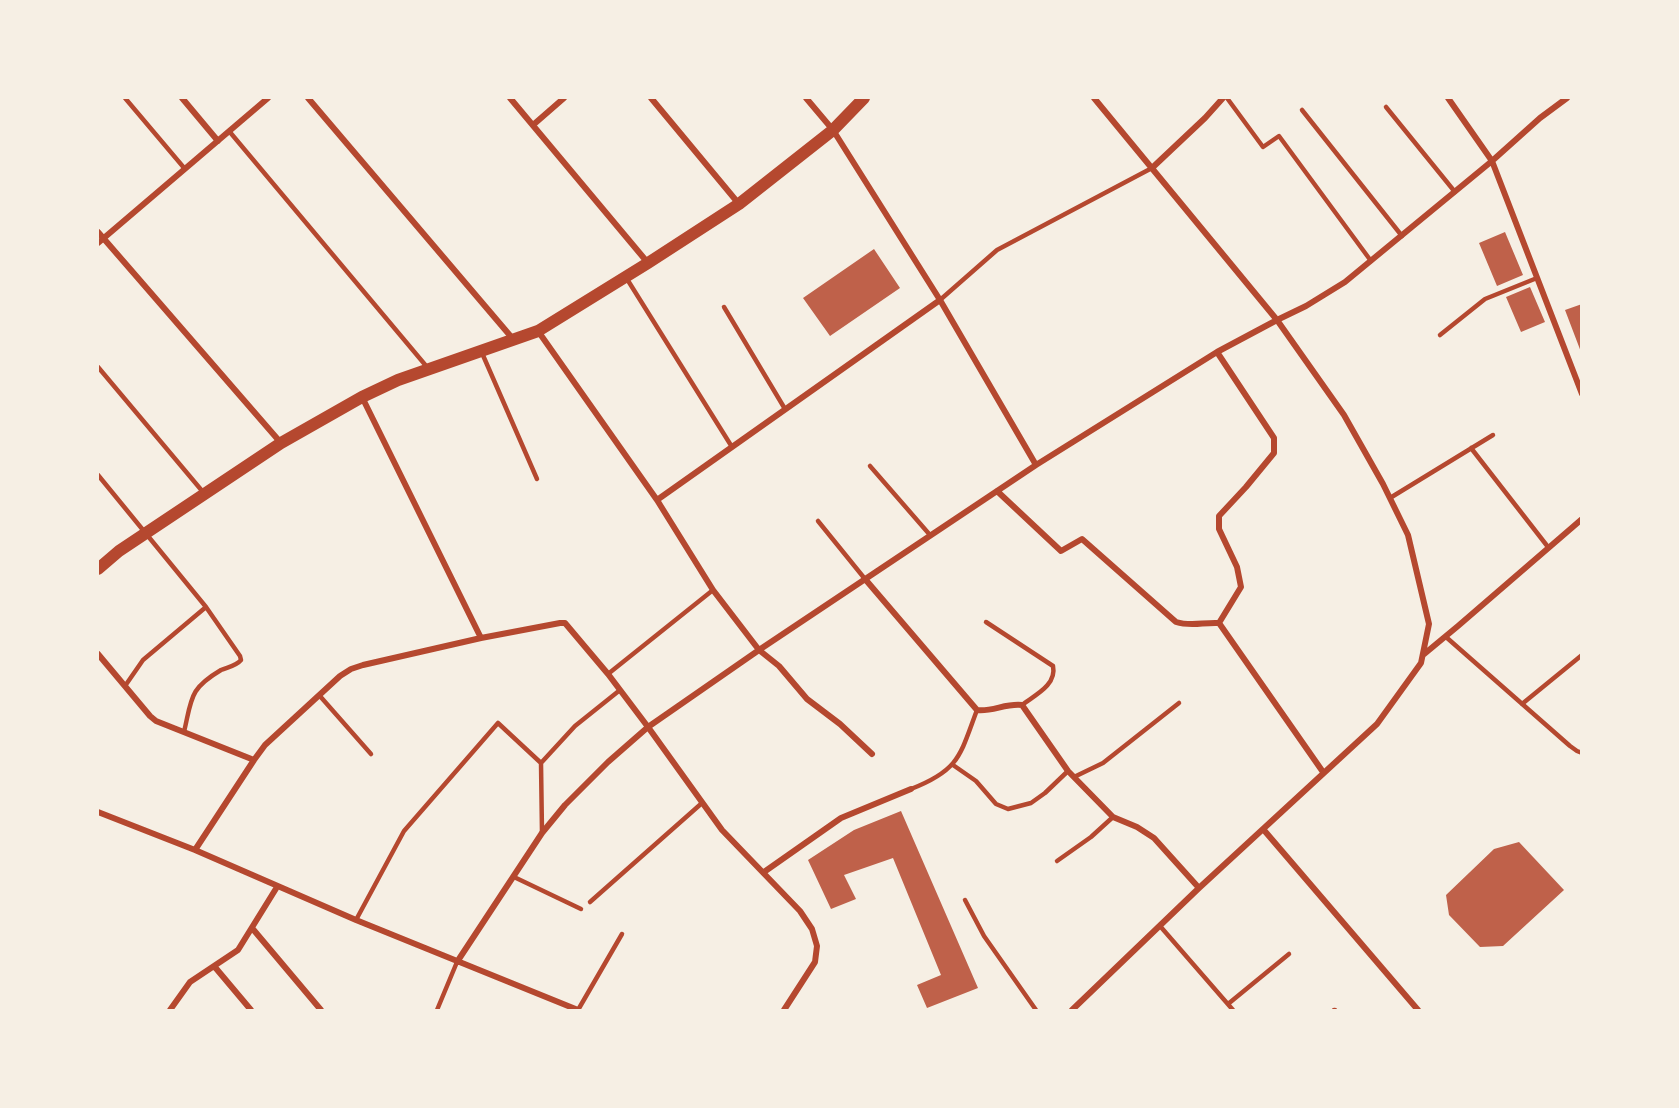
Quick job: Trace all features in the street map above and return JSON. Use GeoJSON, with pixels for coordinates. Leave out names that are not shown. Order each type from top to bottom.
{"type":"FeatureCollection","features":[{"type":"Feature","properties":{"kind":"main road"},"geometry":{"type":"LineString","coordinates":[[98,567],[281,443],[362,397],[398,380],[538,331],[739,204],[833,130],[864,98]]}},
{"type":"Feature","properties":{"kind":"street"},"geometry":{"type":"LineString","coordinates":[[182,98],[218,141]]}},
{"type":"Feature","properties":{"kind":"street"},"geometry":{"type":"LineString","coordinates":[[100,241],[268,98]]}},
{"type":"Feature","properties":{"kind":"street"},"geometry":{"type":"LineString","coordinates":[[308,98],[514,340]]}},
{"type":"Feature","properties":{"kind":"street"},"geometry":{"type":"LineString","coordinates":[[510,98],[648,263]]}},
{"type":"Feature","properties":{"kind":"street"},"geometry":{"type":"LineString","coordinates":[[532,124],[564,98]]}},
{"type":"Feature","properties":{"kind":"street"},"geometry":{"type":"LineString","coordinates":[[651,98],[739,204]]}},
{"type":"Feature","properties":{"kind":"street"},"geometry":{"type":"LineString","coordinates":[[806,98],[833,130],[940,300],[1036,465]]}},
{"type":"Feature","properties":{"kind":"street"},"geometry":{"type":"LineString","coordinates":[[1072,1011],[1199,888],[1377,724],[1421,663],[1429,624],[1408,535],[1344,416],[1277,320],[1094,98]]}},
{"type":"Feature","properties":{"kind":"street"},"geometry":{"type":"LineString","coordinates":[[1152,168],[1225,98]]}},
{"type":"Feature","properties":{"kind":"street"},"geometry":{"type":"LineString","coordinates":[[1448,98],[1492,161],[1581,394]]}},
{"type":"Feature","properties":{"kind":"street"},"geometry":{"type":"LineString","coordinates":[[457,962],[542,833],[565,805],[608,762],[648,727],[1036,465],[1217,352],[1306,306],[1346,282],[1492,161],[1540,118],[1567,98]]}},
{"type":"Feature","properties":{"kind":"street"},"geometry":{"type":"LineString","coordinates":[[98,232],[100,241],[281,443]]}},
{"type":"Feature","properties":{"kind":"street"},"geometry":{"type":"LineString","coordinates":[[657,500],[940,300]]}},
{"type":"Feature","properties":{"kind":"street"},"geometry":{"type":"LineString","coordinates":[[538,331],[657,500],[712,590],[759,650],[779,666],[807,699],[840,724],[872,754]]}},
{"type":"Feature","properties":{"kind":"street"},"geometry":{"type":"LineString","coordinates":[[1217,352],[1274,438],[1274,453],[1219,516],[1219,529],[1237,567],[1241,587],[1219,623]]}},
{"type":"Feature","properties":{"kind":"street"},"geometry":{"type":"LineString","coordinates":[[362,397],[480,638]]}},
{"type":"Feature","properties":{"kind":"street"},"geometry":{"type":"LineString","coordinates":[[997,491],[1061,551],[1082,539],[1176,622],[1189,626],[1206,622],[1219,623]]}},
{"type":"Feature","properties":{"kind":"street"},"geometry":{"type":"LineString","coordinates":[[1422,656],[1581,519]]}},
{"type":"Feature","properties":{"kind":"street"},"geometry":{"type":"LineString","coordinates":[[865,579],[976,710],[986,711],[1016,704],[1022,705],[1068,771],[1113,818],[1137,827],[1154,838],[1199,888]]}},
{"type":"Feature","properties":{"kind":"street"},"geometry":{"type":"LineString","coordinates":[[195,850],[265,745],[340,675],[351,669],[480,638],[565,623],[608,674],[728,836],[800,911],[812,929],[817,946],[814,962],[784,1011]]}},
{"type":"Feature","properties":{"kind":"street"},"geometry":{"type":"LineString","coordinates":[[1219,623],[1323,772]]}},
{"type":"Feature","properties":{"kind":"street"},"geometry":{"type":"LineString","coordinates":[[98,654],[156,721],[254,760]]}},
{"type":"Feature","properties":{"kind":"street"},"geometry":{"type":"LineString","coordinates":[[764,872],[841,818],[911,789]]}},
{"type":"Feature","properties":{"kind":"street"},"geometry":{"type":"LineString","coordinates":[[98,812],[195,850],[277,887],[578,1011]]}},
{"type":"Feature","properties":{"kind":"street"},"geometry":{"type":"LineString","coordinates":[[1263,829],[1418,1011]]}},
{"type":"Feature","properties":{"kind":"street"},"geometry":{"type":"LineString","coordinates":[[173,1009],[190,982],[238,950],[277,887]]}},
{"type":"Feature","properties":{"kind":"street"},"geometry":{"type":"LineString","coordinates":[[252,928],[321,1011]]}},
{"type":"Feature","properties":{"kind":"street"},"geometry":{"type":"LineString","coordinates":[[214,966],[251,1011]]}},
{"type":"Feature","properties":{"kind":"lane"},"geometry":{"type":"LineString","coordinates":[[125,98],[185,169]]}},
{"type":"Feature","properties":{"kind":"lane"},"geometry":{"type":"LineString","coordinates":[[1225,98],[1263,147],[1279,136],[1371,261]]}},
{"type":"Feature","properties":{"kind":"lane"},"geometry":{"type":"LineString","coordinates":[[1386,107],[1455,192]]}},
{"type":"Feature","properties":{"kind":"lane"},"geometry":{"type":"LineString","coordinates":[[1302,111],[1402,236]]}},
{"type":"Feature","properties":{"kind":"lane"},"geometry":{"type":"LineString","coordinates":[[229,131],[429,369]]}},
{"type":"Feature","properties":{"kind":"lane"},"geometry":{"type":"LineString","coordinates":[[940,300],[997,250],[1152,168]]}},
{"type":"Feature","properties":{"kind":"lane"},"geometry":{"type":"LineString","coordinates":[[625,277],[732,447]]}},
{"type":"Feature","properties":{"kind":"lane"},"geometry":{"type":"LineString","coordinates":[[1440,335],[1485,299],[1537,278]]}},
{"type":"Feature","properties":{"kind":"lane"},"geometry":{"type":"LineString","coordinates":[[724,307],[785,409]]}},
{"type":"Feature","properties":{"kind":"lane"},"geometry":{"type":"LineString","coordinates":[[481,351],[537,479]]}},
{"type":"Feature","properties":{"kind":"lane"},"geometry":{"type":"LineString","coordinates":[[98,368],[205,494]]}},
{"type":"Feature","properties":{"kind":"lane"},"geometry":{"type":"LineString","coordinates":[[1390,498],[1493,435]]}},
{"type":"Feature","properties":{"kind":"lane"},"geometry":{"type":"LineString","coordinates":[[1472,448],[1548,548]]}},
{"type":"Feature","properties":{"kind":"lane"},"geometry":{"type":"LineString","coordinates":[[870,466],[930,536]]}},
{"type":"Feature","properties":{"kind":"lane"},"geometry":{"type":"LineString","coordinates":[[98,475],[206,607],[240,656],[239,664],[225,668],[205,680],[193,693],[184,732]]}},
{"type":"Feature","properties":{"kind":"lane"},"geometry":{"type":"LineString","coordinates":[[818,521],[865,579]]}},
{"type":"Feature","properties":{"kind":"lane"},"geometry":{"type":"LineString","coordinates":[[608,674],[712,590]]}},
{"type":"Feature","properties":{"kind":"lane"},"geometry":{"type":"LineString","coordinates":[[125,686],[143,660],[206,607]]}},
{"type":"Feature","properties":{"kind":"lane"},"geometry":{"type":"LineString","coordinates":[[986,622],[1053,666],[1051,682],[1022,705]]}},
{"type":"Feature","properties":{"kind":"lane"},"geometry":{"type":"LineString","coordinates":[[1446,637],[1570,746],[1581,753]]}},
{"type":"Feature","properties":{"kind":"lane"},"geometry":{"type":"LineString","coordinates":[[1522,704],[1581,655]]}},
{"type":"Feature","properties":{"kind":"lane"},"geometry":{"type":"LineString","coordinates":[[542,833],[541,763],[575,726],[620,690]]}},
{"type":"Feature","properties":{"kind":"lane"},"geometry":{"type":"LineString","coordinates":[[319,696],[371,754]]}},
{"type":"Feature","properties":{"kind":"lane"},"geometry":{"type":"LineString","coordinates":[[1074,777],[1103,763],[1179,703]]}},
{"type":"Feature","properties":{"kind":"lane"},"geometry":{"type":"LineString","coordinates":[[911,789],[931,782],[952,765],[961,752],[976,710]]}},
{"type":"Feature","properties":{"kind":"lane"},"geometry":{"type":"LineString","coordinates":[[356,920],[404,831],[498,723],[541,763]]}},
{"type":"Feature","properties":{"kind":"lane"},"geometry":{"type":"LineString","coordinates":[[952,765],[976,781],[996,804],[1008,809],[1032,803],[1068,771]]}},
{"type":"Feature","properties":{"kind":"lane"},"geometry":{"type":"LineString","coordinates":[[590,902],[702,803]]}},
{"type":"Feature","properties":{"kind":"lane"},"geometry":{"type":"LineString","coordinates":[[1057,861],[1113,818]]}},
{"type":"Feature","properties":{"kind":"lane"},"geometry":{"type":"LineString","coordinates":[[514,877],[581,909]]}},
{"type":"Feature","properties":{"kind":"lane"},"geometry":{"type":"LineString","coordinates":[[965,900],[984,936],[1036,1011]]}},
{"type":"Feature","properties":{"kind":"lane"},"geometry":{"type":"LineString","coordinates":[[1160,926],[1233,1011]]}},
{"type":"Feature","properties":{"kind":"lane"},"geometry":{"type":"LineString","coordinates":[[578,1011],[622,934]]}},
{"type":"Feature","properties":{"kind":"lane"},"geometry":{"type":"LineString","coordinates":[[1228,1004],[1289,954]]}},
{"type":"Feature","properties":{"kind":"lane"},"geometry":{"type":"LineString","coordinates":[[437,1011],[457,962]]}},
{"type":"Feature","properties":{"kind":"building"},"geometry":{"type":"Polygon","coordinates":[[[1505,232],[1523,275],[1497,286],[1479,243],[1505,232]]]}},
{"type":"Feature","properties":{"kind":"building"},"geometry":{"type":"Polygon","coordinates":[[[874,249],[900,288],[830,336],[803,298],[874,249]]]}},
{"type":"Feature","properties":{"kind":"building"},"geometry":{"type":"Polygon","coordinates":[[[1530,287],[1545,322],[1521,332],[1506,297],[1530,287]]]}},
{"type":"Feature","properties":{"kind":"building"},"geometry":{"type":"Polygon","coordinates":[[[1582,304],[1582,352],[1581,352],[1565,310],[1582,304]]]}},
{"type":"Feature","properties":{"kind":"building"},"geometry":{"type":"Polygon","coordinates":[[[901,811],[978,988],[927,1008],[917,985],[941,975],[893,858],[844,875],[856,899],[831,909],[808,860],[854,830],[901,811]]]}},
{"type":"Feature","properties":{"kind":"building"},"geometry":{"type":"Polygon","coordinates":[[[1519,842],[1564,890],[1503,946],[1480,947],[1449,915],[1446,895],[1494,849],[1519,842]]]}}]}
